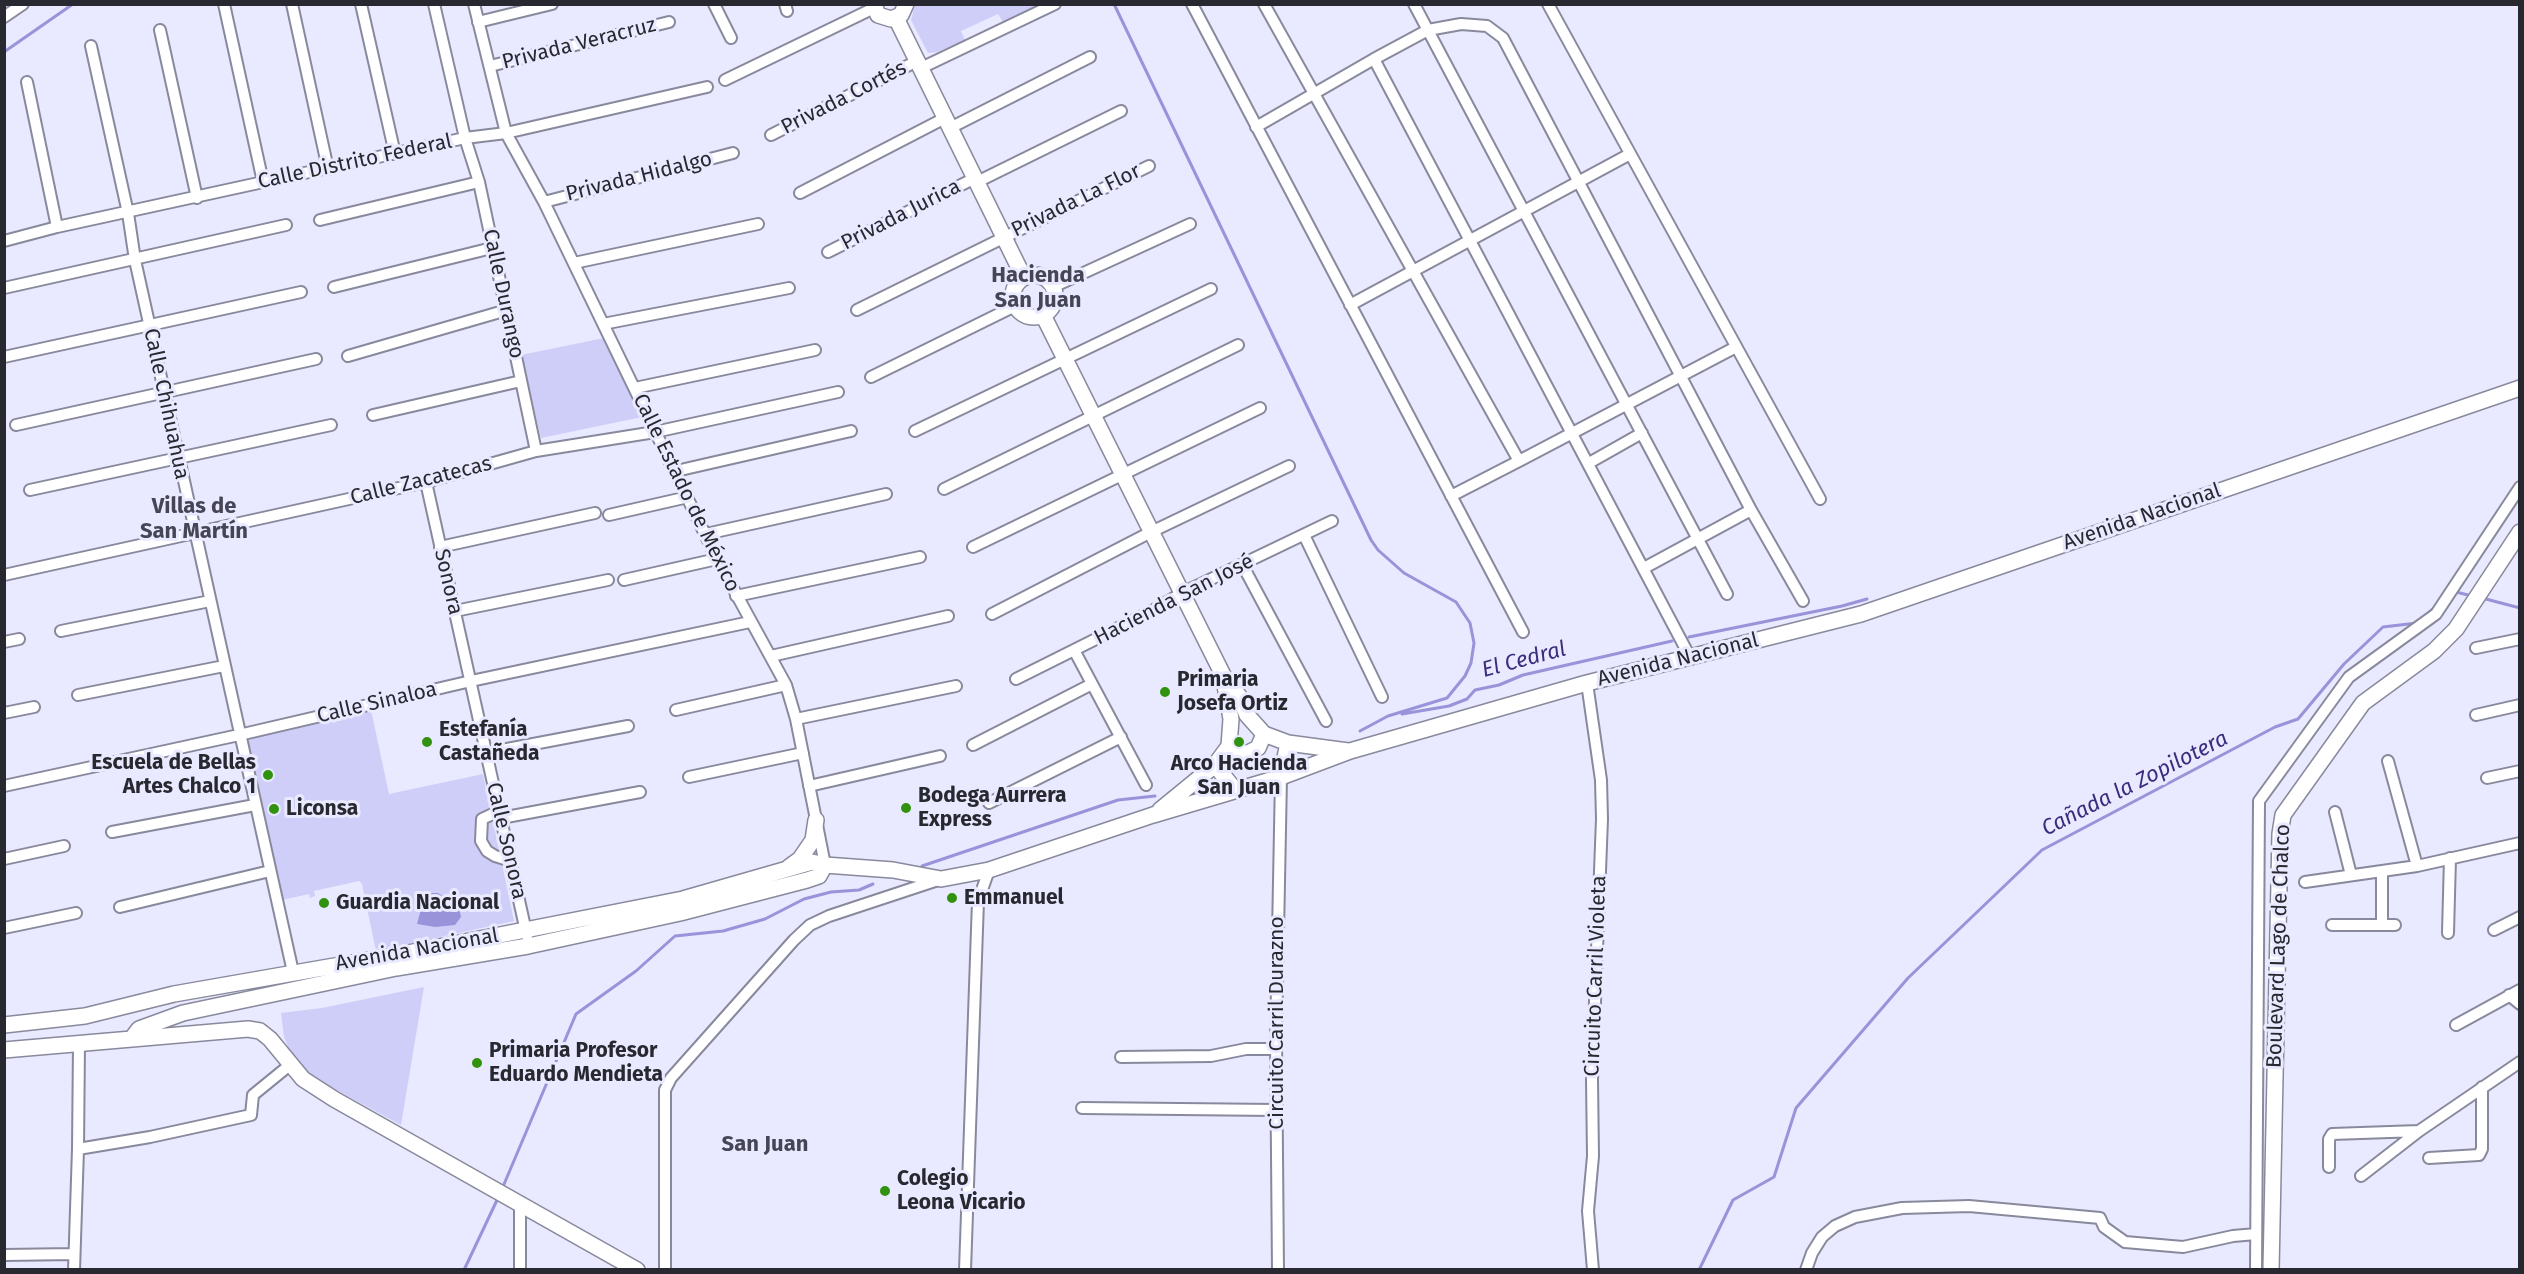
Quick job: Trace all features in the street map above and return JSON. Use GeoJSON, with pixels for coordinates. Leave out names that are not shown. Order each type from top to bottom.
{"type":"FeatureCollection","features":[{"type":"Feature","properties":{"kind":"main road"},"geometry":{"type":"LineString","coordinates":[[874,6],[882,17],[896,18],[904,11],[906,4]]}},
{"type":"Feature","properties":{"kind":"main road"},"geometry":{"type":"LineString","coordinates":[[896,18],[1024,278]]}},
{"type":"Feature","properties":{"kind":"main road"},"geometry":{"type":"LineString","coordinates":[[1030,276],[1043,278],[1053,287],[1055,300],[1049,311],[1043,315],[1037,317],[1024,315],[1016,306],[1015,287],[1024,278],[1030,276]]}},
{"type":"Feature","properties":{"kind":"main road"},"geometry":{"type":"LineString","coordinates":[[1043,315],[1224,677],[1239,696],[1247,715],[1264,735],[1288,743],[1350,751]]}},
{"type":"Feature","properties":{"kind":"main road","name":"Avenida Nacional"},"geometry":{"type":"LineString","coordinates":[[4,1025],[85,1016],[174,994],[526,930],[683,898],[812,862],[893,870],[941,879],[989,870],[1153,815],[1281,777],[1350,751],[1587,682],[1861,614],[2520,388]]}},
{"type":"Feature","properties":{"kind":"main road","name":"Boulevard Lago de Chalco"},"geometry":{"type":"LineString","coordinates":[[2271,1269],[2280,834],[2283,815],[2363,703],[2434,651],[2456,629],[2520,532]]}},
{"type":"Feature","properties":{"kind":"main road"},"geometry":{"type":"LineString","coordinates":[[1153,815],[1215,765],[1229,746],[1231,719],[1224,677]]}},
{"type":"Feature","properties":{"kind":"main road"},"geometry":{"type":"LineString","coordinates":[[1229,746],[1239,753],[1248,753],[1258,748],[1264,735]]}},
{"type":"Feature","properties":{"kind":"main road"},"geometry":{"type":"LineString","coordinates":[[1281,777],[1288,743]]}},
{"type":"Feature","properties":{"kind":"main road"},"geometry":{"type":"LineString","coordinates":[[1215,765],[1235,790]]}},
{"type":"Feature","properties":{"kind":"main road"},"geometry":{"type":"LineString","coordinates":[[786,870],[800,859],[813,840],[816,820]]}},
{"type":"Feature","properties":{"kind":"main road","name":"Avenida Nacional"},"geometry":{"type":"LineString","coordinates":[[132,1038],[139,1029],[145,1026],[183,1013],[396,968],[528,946],[680,913],[807,880],[819,876],[825,865]]}},
{"type":"Feature","properties":{"kind":"main road"},"geometry":{"type":"LineString","coordinates":[[4,1050],[248,1029],[260,1031],[270,1039],[303,1079],[334,1099],[637,1269]]}},
{"type":"Feature","properties":{"kind":"street"},"geometry":{"type":"LineString","coordinates":[[4,17],[23,4]]}},
{"type":"Feature","properties":{"kind":"street"},"geometry":{"type":"LineString","coordinates":[[224,4],[263,182]]}},
{"type":"Feature","properties":{"kind":"street"},"geometry":{"type":"LineString","coordinates":[[292,4],[328,169]]}},
{"type":"Feature","properties":{"kind":"street"},"geometry":{"type":"LineString","coordinates":[[361,4],[395,154]]}},
{"type":"Feature","properties":{"kind":"street","name":"Calle Durango"},"geometry":{"type":"LineString","coordinates":[[434,4],[465,138],[480,182],[536,451]]}},
{"type":"Feature","properties":{"kind":"street","name":"Calle Estado de México"},"geometry":{"type":"LineString","coordinates":[[474,4],[506,134],[544,202],[717,559],[786,685],[796,719],[825,865]]}},
{"type":"Feature","properties":{"kind":"street"},"geometry":{"type":"LineString","coordinates":[[478,22],[552,4]]}},
{"type":"Feature","properties":{"kind":"street"},"geometry":{"type":"LineString","coordinates":[[714,4],[730,38]]}},
{"type":"Feature","properties":{"kind":"street","name":"Privada Cortés"},"geometry":{"type":"LineString","coordinates":[[771,135],[919,64],[1055,4]]}},
{"type":"Feature","properties":{"kind":"street"},"geometry":{"type":"LineString","coordinates":[[1192,4],[1523,632]]}},
{"type":"Feature","properties":{"kind":"street"},"geometry":{"type":"LineString","coordinates":[[1264,4],[1519,460]]}},
{"type":"Feature","properties":{"kind":"street"},"geometry":{"type":"LineString","coordinates":[[1414,4],[1727,594]]}},
{"type":"Feature","properties":{"kind":"street"},"geometry":{"type":"LineString","coordinates":[[1548,4],[1820,499]]}},
{"type":"Feature","properties":{"kind":"street"},"geometry":{"type":"LineString","coordinates":[[725,80],[874,6]]}},
{"type":"Feature","properties":{"kind":"street","name":"Privada Veracruz"},"geometry":{"type":"LineString","coordinates":[[490,66],[669,22]]}},
{"type":"Feature","properties":{"kind":"street"},"geometry":{"type":"LineString","coordinates":[[1256,128],[1374,58],[1428,30],[1470,24],[1487,26],[1503,38],[1751,510],[1803,601]]}},
{"type":"Feature","properties":{"kind":"street"},"geometry":{"type":"LineString","coordinates":[[160,30],[197,198]]}},
{"type":"Feature","properties":{"kind":"street","name":"Calle Chihuahua"},"geometry":{"type":"LineString","coordinates":[[91,46],[128,213],[149,326],[293,972]]}},
{"type":"Feature","properties":{"kind":"street"},"geometry":{"type":"LineString","coordinates":[[800,193],[1090,57]]}},
{"type":"Feature","properties":{"kind":"street"},"geometry":{"type":"LineString","coordinates":[[1374,58],[1690,657]]}},
{"type":"Feature","properties":{"kind":"street"},"geometry":{"type":"LineString","coordinates":[[27,82],[57,227]]}},
{"type":"Feature","properties":{"kind":"street","name":"Calle Distrito Federal"},"geometry":{"type":"LineString","coordinates":[[4,241],[57,227],[465,138],[506,134],[707,87]]}},
{"type":"Feature","properties":{"kind":"street","name":"Privada Jurica"},"geometry":{"type":"LineString","coordinates":[[828,252],[1121,111]]}},
{"type":"Feature","properties":{"kind":"street","name":"Privada Hidalgo"},"geometry":{"type":"LineString","coordinates":[[544,202],[733,153]]}},
{"type":"Feature","properties":{"kind":"street"},"geometry":{"type":"LineString","coordinates":[[1350,305],[1630,154]]}},
{"type":"Feature","properties":{"kind":"street","name":"Privada La Flor"},"geometry":{"type":"LineString","coordinates":[[857,310],[1149,166]]}},
{"type":"Feature","properties":{"kind":"street"},"geometry":{"type":"LineString","coordinates":[[320,220],[480,182]]}},
{"type":"Feature","properties":{"kind":"street"},"geometry":{"type":"LineString","coordinates":[[574,263],[758,224]]}},
{"type":"Feature","properties":{"kind":"street"},"geometry":{"type":"LineString","coordinates":[[1053,287],[1190,224]]}},
{"type":"Feature","properties":{"kind":"street"},"geometry":{"type":"LineString","coordinates":[[4,288],[286,225]]}},
{"type":"Feature","properties":{"kind":"street"},"geometry":{"type":"LineString","coordinates":[[334,287],[492,248]]}},
{"type":"Feature","properties":{"kind":"street"},"geometry":{"type":"LineString","coordinates":[[603,324],[789,288]]}},
{"type":"Feature","properties":{"kind":"street"},"geometry":{"type":"LineString","coordinates":[[915,431],[1211,289]]}},
{"type":"Feature","properties":{"kind":"street"},"geometry":{"type":"LineString","coordinates":[[4,357],[301,292]]}},
{"type":"Feature","properties":{"kind":"street"},"geometry":{"type":"LineString","coordinates":[[871,377],[1016,306]]}},
{"type":"Feature","properties":{"kind":"street"},"geometry":{"type":"LineString","coordinates":[[348,356],[507,310]]}},
{"type":"Feature","properties":{"kind":"street"},"geometry":{"type":"LineString","coordinates":[[944,489],[1238,345]]}},
{"type":"Feature","properties":{"kind":"street"},"geometry":{"type":"LineString","coordinates":[[1452,496],[1736,347]]}},
{"type":"Feature","properties":{"kind":"street"},"geometry":{"type":"LineString","coordinates":[[635,388],[815,350]]}},
{"type":"Feature","properties":{"kind":"street"},"geometry":{"type":"LineString","coordinates":[[16,425],[316,359]]}},
{"type":"Feature","properties":{"kind":"street"},"geometry":{"type":"LineString","coordinates":[[373,416],[521,381]]}},
{"type":"Feature","properties":{"kind":"street","name":"Calle Zacatecas"},"geometry":{"type":"LineString","coordinates":[[4,574],[426,482],[536,451],[655,432],[838,392]]}},
{"type":"Feature","properties":{"kind":"street"},"geometry":{"type":"LineString","coordinates":[[973,548],[1260,408]]}},
{"type":"Feature","properties":{"kind":"street"},"geometry":{"type":"LineString","coordinates":[[30,490],[330,425]]}},
{"type":"Feature","properties":{"kind":"street"},"geometry":{"type":"LineString","coordinates":[[676,471],[851,431]]}},
{"type":"Feature","properties":{"kind":"street"},"geometry":{"type":"LineString","coordinates":[[1589,463],[1642,433]]}},
{"type":"Feature","properties":{"kind":"street"},"geometry":{"type":"LineString","coordinates":[[992,614],[1151,532],[1289,466]]}},
{"type":"Feature","properties":{"kind":"street","name":"Sonora"},"geometry":{"type":"LineString","coordinates":[[426,482],[471,681]]}},
{"type":"Feature","properties":{"kind":"street"},"geometry":{"type":"LineString","coordinates":[[2256,1269],[2259,801],[2349,677],[2436,614],[2520,487]]}},
{"type":"Feature","properties":{"kind":"street"},"geometry":{"type":"LineString","coordinates":[[706,534],[886,494]]}},
{"type":"Feature","properties":{"kind":"street"},"geometry":{"type":"LineString","coordinates":[[609,515],[688,497]]}},
{"type":"Feature","properties":{"kind":"street"},"geometry":{"type":"LineString","coordinates":[[1644,568],[1751,510]]}},
{"type":"Feature","properties":{"kind":"street"},"geometry":{"type":"LineString","coordinates":[[440,547],[594,513]]}},
{"type":"Feature","properties":{"kind":"street","name":"Hacienda San José"},"geometry":{"type":"LineString","coordinates":[[1016,679],[1332,521]]}},
{"type":"Feature","properties":{"kind":"street"},"geometry":{"type":"LineString","coordinates":[[1304,535],[1382,696]]}},
{"type":"Feature","properties":{"kind":"street"},"geometry":{"type":"LineString","coordinates":[[736,596],[920,557]]}},
{"type":"Feature","properties":{"kind":"street"},"geometry":{"type":"LineString","coordinates":[[624,580],[717,559]]}},
{"type":"Feature","properties":{"kind":"street"},"geometry":{"type":"LineString","coordinates":[[1243,566],[1326,721]]}},
{"type":"Feature","properties":{"kind":"street"},"geometry":{"type":"LineString","coordinates":[[454,611],[608,580]]}},
{"type":"Feature","properties":{"kind":"street"},"geometry":{"type":"LineString","coordinates":[[61,631],[210,601]]}},
{"type":"Feature","properties":{"kind":"street"},"geometry":{"type":"LineString","coordinates":[[771,656],[948,616]]}},
{"type":"Feature","properties":{"kind":"street","name":"Calle Sinaloa"},"geometry":{"type":"LineString","coordinates":[[4,786],[471,681],[750,622]]}},
{"type":"Feature","properties":{"kind":"street"},"geometry":{"type":"LineString","coordinates":[[4,642],[19,639]]}},
{"type":"Feature","properties":{"kind":"street"},"geometry":{"type":"LineString","coordinates":[[2476,648],[2520,639]]}},
{"type":"Feature","properties":{"kind":"street"},"geometry":{"type":"LineString","coordinates":[[1074,650],[1146,785]]}},
{"type":"Feature","properties":{"kind":"street"},"geometry":{"type":"LineString","coordinates":[[78,695],[224,666]]}},
{"type":"Feature","properties":{"kind":"street","name":"Calle Sonora"},"geometry":{"type":"LineString","coordinates":[[471,681],[528,946]]}},
{"type":"Feature","properties":{"kind":"street","name":"Circuito Carril Violeta"},"geometry":{"type":"LineString","coordinates":[[1587,682],[1601,780],[1602,819],[1592,1080],[1593,1156],[1588,1211],[1593,1269]]}},
{"type":"Feature","properties":{"kind":"street"},"geometry":{"type":"LineString","coordinates":[[973,745],[1092,684]]}},
{"type":"Feature","properties":{"kind":"street"},"geometry":{"type":"LineString","coordinates":[[676,710],[786,685]]}},
{"type":"Feature","properties":{"kind":"street"},"geometry":{"type":"LineString","coordinates":[[796,719],[956,686]]}},
{"type":"Feature","properties":{"kind":"street"},"geometry":{"type":"LineString","coordinates":[[2476,715],[2520,705]]}},
{"type":"Feature","properties":{"kind":"street"},"geometry":{"type":"LineString","coordinates":[[4,713],[34,707]]}},
{"type":"Feature","properties":{"kind":"street"},"geometry":{"type":"LineString","coordinates":[[486,753],[628,726]]}},
{"type":"Feature","properties":{"kind":"street"},"geometry":{"type":"LineString","coordinates":[[989,802],[1121,737]]}},
{"type":"Feature","properties":{"kind":"street"},"geometry":{"type":"LineString","coordinates":[[689,777],[803,753]]}},
{"type":"Feature","properties":{"kind":"street"},"geometry":{"type":"LineString","coordinates":[[809,786],[940,756]]}},
{"type":"Feature","properties":{"kind":"street"},"geometry":{"type":"LineString","coordinates":[[2388,761],[2417,866]]}},
{"type":"Feature","properties":{"kind":"street"},"geometry":{"type":"LineString","coordinates":[[2487,778],[2520,771]]}},
{"type":"Feature","properties":{"kind":"street","name":"Circuito Carril Durazno"},"geometry":{"type":"LineString","coordinates":[[1278,1269],[1276,1050],[1281,777]]}},
{"type":"Feature","properties":{"kind":"street"},"geometry":{"type":"LineString","coordinates":[[511,861],[487,851],[481,841],[482,819],[500,814],[640,792]]}},
{"type":"Feature","properties":{"kind":"street"},"geometry":{"type":"LineString","coordinates":[[112,832],[255,805]]}},
{"type":"Feature","properties":{"kind":"street"},"geometry":{"type":"LineString","coordinates":[[2335,812],[2351,875]]}},
{"type":"Feature","properties":{"kind":"street"},"geometry":{"type":"LineString","coordinates":[[2305,882],[2417,866],[2520,843]]}},
{"type":"Feature","properties":{"kind":"street"},"geometry":{"type":"LineString","coordinates":[[4,859],[64,846]]}},
{"type":"Feature","properties":{"kind":"street"},"geometry":{"type":"LineString","coordinates":[[2448,933],[2450,858]]}},
{"type":"Feature","properties":{"kind":"street"},"geometry":{"type":"LineString","coordinates":[[965,1269],[978,901],[989,870]]}},
{"type":"Feature","properties":{"kind":"street"},"geometry":{"type":"LineString","coordinates":[[120,907],[270,871]]}},
{"type":"Feature","properties":{"kind":"street"},"geometry":{"type":"LineString","coordinates":[[2382,871],[2382,925]]}},
{"type":"Feature","properties":{"kind":"street"},"geometry":{"type":"LineString","coordinates":[[665,1269],[665,1090],[671,1078],[810,925],[829,916],[941,879]]}},
{"type":"Feature","properties":{"kind":"street"},"geometry":{"type":"LineString","coordinates":[[4,928],[76,913]]}},
{"type":"Feature","properties":{"kind":"street"},"geometry":{"type":"LineString","coordinates":[[2494,930],[2520,917]]}},
{"type":"Feature","properties":{"kind":"street"},"geometry":{"type":"LineString","coordinates":[[2332,925],[2395,925]]}},
{"type":"Feature","properties":{"kind":"street"},"geometry":{"type":"LineString","coordinates":[[2456,1025],[2520,990]]}},
{"type":"Feature","properties":{"kind":"street"},"geometry":{"type":"LineString","coordinates":[[2509,995],[2520,1004]]}},
{"type":"Feature","properties":{"kind":"street"},"geometry":{"type":"LineString","coordinates":[[74,1269],[79,1044]]}},
{"type":"Feature","properties":{"kind":"street"},"geometry":{"type":"LineString","coordinates":[[1121,1057],[1211,1056],[1246,1049],[1276,1050]]}},
{"type":"Feature","properties":{"kind":"street"},"geometry":{"type":"LineString","coordinates":[[2361,1176],[2419,1131],[2520,1062]]}},
{"type":"Feature","properties":{"kind":"street"},"geometry":{"type":"LineString","coordinates":[[78,1149],[150,1137],[251,1115],[253,1095],[291,1064]]}},
{"type":"Feature","properties":{"kind":"street"},"geometry":{"type":"LineString","coordinates":[[2429,1158],[2480,1155],[2482,1149],[2482,1087]]}},
{"type":"Feature","properties":{"kind":"street"},"geometry":{"type":"LineString","coordinates":[[1082,1108],[1276,1110]]}},
{"type":"Feature","properties":{"kind":"street"},"geometry":{"type":"LineString","coordinates":[[2329,1167],[2329,1139],[2332,1134],[2419,1131]]}},
{"type":"Feature","properties":{"kind":"street"},"geometry":{"type":"LineString","coordinates":[[520,1202],[520,1269]]}},
{"type":"Feature","properties":{"kind":"street"},"geometry":{"type":"LineString","coordinates":[[1806,1269],[1822,1237],[1835,1226],[1855,1216],[1902,1208],[1969,1206],[2100,1218],[2104,1227],[2125,1242],[2183,1247],[2233,1236],[2256,1234]]}},
{"type":"Feature","properties":{"kind":"street"},"geometry":{"type":"LineString","coordinates":[[4,1255],[74,1254]]}},
{"type":"Feature","properties":{"kind":"shaded area"},"geometry":{"type":"Polygon","coordinates":[[[915,4],[1040,5],[1003,22],[998,14],[961,31],[965,40],[937,52],[928,53],[911,20],[915,4]]]}},
{"type":"Feature","properties":{"kind":"shaded area"},"geometry":{"type":"Polygon","coordinates":[[[604,338],[642,417],[541,438],[521,355],[604,338]]]}},
{"type":"Feature","properties":{"kind":"shaded area"},"geometry":{"type":"Polygon","coordinates":[[[371,710],[389,794],[483,774],[514,921],[376,951],[362,884],[359,881],[314,891],[315,896],[310,898],[309,894],[282,900],[247,737],[371,710]]]}},
{"type":"Feature","properties":{"kind":"shaded area"},"geometry":{"type":"Polygon","coordinates":[[[430,893],[438,893],[459,907],[461,917],[455,925],[435,927],[417,924],[424,898],[430,893]]]}},
{"type":"Feature","properties":{"kind":"shaded area"},"geometry":{"type":"Polygon","coordinates":[[[424,987],[401,1125],[309,1075],[289,1049],[284,1037],[281,1013],[322,1008],[424,987]]]}},
{"type":"Feature","properties":{"kind":"waterway"},"geometry":{"type":"LineString","coordinates":[[4,52],[73,4]]}},
{"type":"Feature","properties":{"kind":"waterway"},"geometry":{"type":"LineString","coordinates":[[1114,4],[1371,540],[1378,550],[1404,573],[1456,602],[1470,623],[1474,643],[1471,663],[1465,676],[1447,698],[1388,716],[1360,731]]}},
{"type":"Feature","properties":{"kind":"waterway","name":"Cañada la Zopilotera"},"geometry":{"type":"LineString","coordinates":[[2456,592],[2472,596]]}},
{"type":"Feature","properties":{"kind":"waterway","name":"Cañada la Zopilotera"},"geometry":{"type":"LineString","coordinates":[[2482,598],[2520,608]]}},
{"type":"Feature","properties":{"kind":"waterway","name":"El Cedral"},"geometry":{"type":"LineString","coordinates":[[1689,637],[1867,599]]}},
{"type":"Feature","properties":{"kind":"waterway","name":"Cañada la Zopilotera"},"geometry":{"type":"LineString","coordinates":[[2424,617],[2437,605]]}},
{"type":"Feature","properties":{"kind":"waterway","name":"Cañada la Zopilotera"},"geometry":{"type":"LineString","coordinates":[[1699,1270],[1733,1200],[1774,1177],[1796,1108],[1908,978],[2042,850],[2275,727],[2298,719],[2344,664],[2383,627],[2417,623]]}},
{"type":"Feature","properties":{"kind":"waterway","name":"El Cedral"},"geometry":{"type":"LineString","coordinates":[[1402,714],[1449,706],[1467,699],[1475,690],[1499,685],[1523,675],[1672,641]]}},
{"type":"Feature","properties":{"kind":"waterway"},"geometry":{"type":"LineString","coordinates":[[922,866],[1118,800],[1155,796]]}},
{"type":"Feature","properties":{"kind":"waterway"},"geometry":{"type":"LineString","coordinates":[[502,1189],[576,1014],[636,971],[675,936],[723,931],[765,919],[804,899],[831,892],[859,890],[873,884]]}},
{"type":"Feature","properties":{"kind":"waterway"},"geometry":{"type":"LineString","coordinates":[[464,1270],[498,1198]]}},
{"type":"Feature","properties":{"kind":"place","name":"Primaria Josefa Ortiz"},"geometry":{"type":"Point","coordinates":[1165,692]}},
{"type":"Feature","properties":{"kind":"place","name":"Estefanía Castañeda"},"geometry":{"type":"Point","coordinates":[427,742]}},
{"type":"Feature","properties":{"kind":"place","name":"Arco Hacienda San Juan"},"geometry":{"type":"Point","coordinates":[1239,742]}},
{"type":"Feature","properties":{"kind":"place","name":"Escuela de Bellas Artes Chalco 1"},"geometry":{"type":"Point","coordinates":[268,775]}},
{"type":"Feature","properties":{"kind":"place","name":"Bodega Aurrera Express"},"geometry":{"type":"Point","coordinates":[906,808]}},
{"type":"Feature","properties":{"kind":"place","name":"Liconsa"},"geometry":{"type":"Point","coordinates":[274,809]}},
{"type":"Feature","properties":{"kind":"place","name":"Emmanuel"},"geometry":{"type":"Point","coordinates":[952,898]}},
{"type":"Feature","properties":{"kind":"place","name":"Guardia Nacional"},"geometry":{"type":"Point","coordinates":[324,903]}},
{"type":"Feature","properties":{"kind":"place","name":"Primaria Profesor Eduardo Mendieta"},"geometry":{"type":"Point","coordinates":[477,1063]}},
{"type":"Feature","properties":{"kind":"place","name":"Colegio Leona Vicario"},"geometry":{"type":"Point","coordinates":[885,1191]}},
{"type":"Feature","properties":{"kind":"district","name":"Hacienda San Juan"},"geometry":{"type":"Point","coordinates":[1038,288]}},
{"type":"Feature","properties":{"kind":"district","name":"Villas de San Martín"},"geometry":{"type":"Point","coordinates":[194,520]}},
{"type":"Feature","properties":{"kind":"district","name":"San Juan"},"geometry":{"type":"Point","coordinates":[765,1145]}}]}
